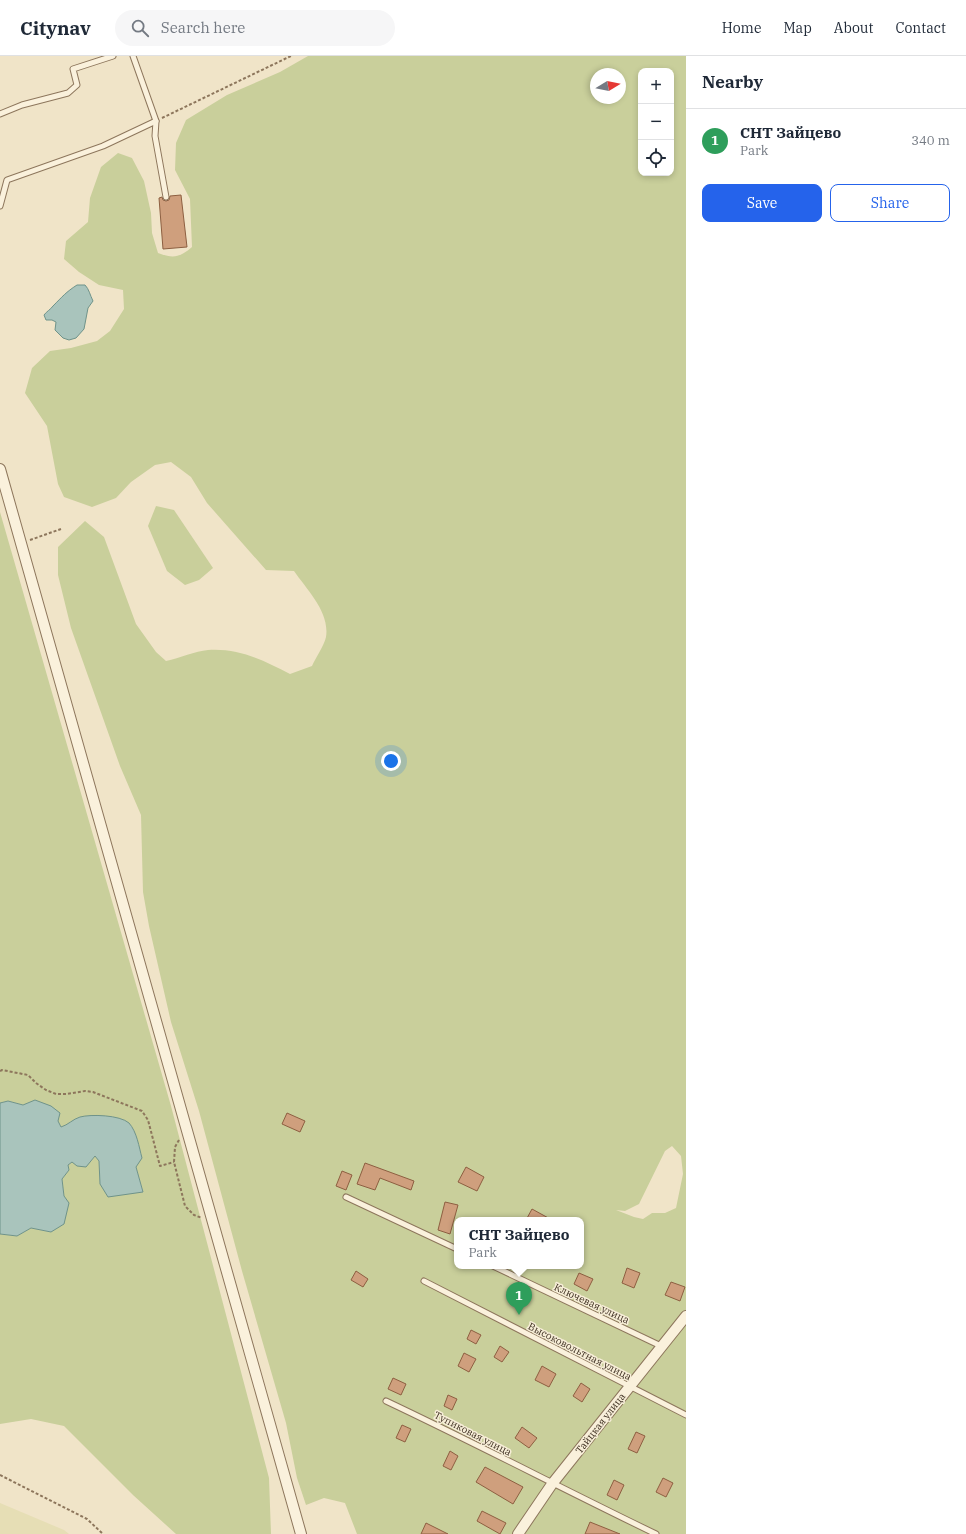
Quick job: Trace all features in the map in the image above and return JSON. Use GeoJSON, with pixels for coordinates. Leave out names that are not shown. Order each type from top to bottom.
{"type":"FeatureCollection","features":[{"type":"Feature","properties":{"kind":"street"},"geometry":{"type":"LineString","coordinates":[[0,469],[213,1218],[301,1534]]}},
{"type":"Feature","properties":{"kind":"street","name":"Тайцкая улица"},"geometry":{"type":"LineString","coordinates":[[518,1534],[552,1484],[686,1316]]}},
{"type":"Feature","properties":{"kind":"lane"},"geometry":{"type":"LineString","coordinates":[[0,114],[22,105],[68,93],[77,85],[73,69],[113,56]]}},
{"type":"Feature","properties":{"kind":"lane"},"geometry":{"type":"LineString","coordinates":[[133,56],[156,122],[155,136],[166,197]]}},
{"type":"Feature","properties":{"kind":"lane"},"geometry":{"type":"LineString","coordinates":[[0,206],[7,180],[103,146],[156,122]]}},
{"type":"Feature","properties":{"kind":"lane"},"geometry":{"type":"LineString","coordinates":[[346,1197],[454,1248]]}},
{"type":"Feature","properties":{"kind":"lane","name":"Ключевая улица"},"geometry":{"type":"LineString","coordinates":[[499,1269],[661,1346]]}},
{"type":"Feature","properties":{"kind":"lane","name":"Высоковольтная улица"},"geometry":{"type":"LineString","coordinates":[[424,1281],[686,1415]]}},
{"type":"Feature","properties":{"kind":"lane","name":"Тупиковая улица"},"geometry":{"type":"LineString","coordinates":[[386,1401],[472,1442],[552,1484],[656,1534]]}},
{"type":"Feature","properties":{"kind":"path"},"geometry":{"type":"LineString","coordinates":[[156,122],[291,56]]}},
{"type":"Feature","properties":{"kind":"path"},"geometry":{"type":"LineString","coordinates":[[21,544],[60,529]]}},
{"type":"Feature","properties":{"kind":"path"},"geometry":{"type":"LineString","coordinates":[[0,1071],[2,1070],[28,1075],[41,1086],[56,1094],[85,1091],[93,1092],[142,1111],[148,1120],[160,1166],[174,1162]]}},
{"type":"Feature","properties":{"kind":"path"},"geometry":{"type":"LineString","coordinates":[[189,1137],[178,1141],[175,1147],[174,1162],[185,1206],[194,1214],[206,1219],[213,1218]]}},
{"type":"Feature","properties":{"kind":"path"},"geometry":{"type":"LineString","coordinates":[[0,1475],[87,1519],[103,1534]]}},
{"type":"Feature","properties":{"kind":"shaded area"},"geometry":{"type":"Polygon","coordinates":[[[0,1503],[64,1530],[69,1534],[0,1534],[0,1503]]]}},
{"type":"Feature","properties":{"kind":"green space"},"geometry":{"type":"Polygon","coordinates":[[[308,56],[686,56],[686,1534],[357,1534],[345,1503],[324,1498],[306,1505],[297,1478],[286,1423],[242,1271],[199,1111],[171,1022],[149,926],[143,892],[141,815],[120,766],[71,628],[58,575],[58,547],[85,521],[104,537],[136,624],[156,652],[166,661],[208,650],[230,651],[250,656],[290,674],[312,666],[324,644],[326,637],[325,619],[311,594],[294,571],[266,570],[207,503],[191,477],[171,462],[155,465],[131,482],[116,498],[92,507],[64,497],[58,484],[47,426],[25,393],[32,368],[50,351],[71,348],[97,341],[110,331],[124,309],[123,290],[99,285],[79,272],[64,259],[66,241],[88,222],[90,198],[101,167],[118,153],[132,158],[144,181],[151,213],[152,233],[158,253],[168,256],[176,256],[184,253],[192,247],[190,199],[175,170],[176,143],[186,120],[227,95],[280,72],[308,56]],[[672,1146],[665,1151],[639,1204],[625,1211],[616,1210],[643,1219],[652,1213],[665,1213],[676,1208],[683,1174],[681,1156],[672,1146]]]}},
{"type":"Feature","properties":{"kind":"green space"},"geometry":{"type":"Polygon","coordinates":[[[156,506],[174,510],[213,568],[199,580],[185,585],[167,571],[148,526],[156,506]]]}},
{"type":"Feature","properties":{"kind":"green space"},"geometry":{"type":"Polygon","coordinates":[[[0,512],[171,1106],[269,1478],[271,1534],[176,1534],[133,1495],[64,1426],[31,1419],[0,1424],[0,1234],[17,1236],[31,1228],[51,1232],[64,1196],[62,1179],[69,1170],[68,1165],[72,1162],[91,1161],[95,1156],[99,1161],[100,1184],[143,1192],[136,1167],[78,1118],[61,1127],[57,1121],[35,1101],[23,1105],[8,1101],[0,1103],[0,512]]]}},
{"type":"Feature","properties":{"kind":"water"},"geometry":{"type":"Polygon","coordinates":[[[77,285],[85,285],[93,301],[88,308],[84,329],[76,338],[69,340],[63,338],[55,330],[56,322],[46,320],[44,315],[64,295],[77,285]]]}},
{"type":"Feature","properties":{"kind":"water"},"geometry":{"type":"Polygon","coordinates":[[[35,1100],[51,1106],[60,1113],[58,1121],[61,1127],[77,1118],[85,1116],[119,1118],[129,1123],[136,1135],[142,1158],[136,1167],[143,1192],[108,1197],[100,1184],[99,1161],[95,1156],[86,1167],[77,1166],[72,1162],[68,1165],[69,1170],[62,1179],[64,1196],[69,1203],[64,1224],[51,1232],[31,1228],[17,1236],[0,1234],[0,1103],[8,1101],[23,1105],[35,1100]]]}},
{"type":"Feature","properties":{"kind":"building"},"geometry":{"type":"Polygon","coordinates":[[[181,195],[187,247],[163,249],[159,198],[162,197],[163,200],[166,201],[169,200],[170,196],[181,195]]]}},
{"type":"Feature","properties":{"kind":"building"},"geometry":{"type":"Polygon","coordinates":[[[287,1113],[305,1121],[300,1132],[282,1124],[287,1113]]]}},
{"type":"Feature","properties":{"kind":"building"},"geometry":{"type":"Polygon","coordinates":[[[365,1163],[414,1181],[411,1190],[380,1178],[375,1190],[357,1184],[365,1163]]]}},
{"type":"Feature","properties":{"kind":"building"},"geometry":{"type":"Polygon","coordinates":[[[466,1167],[484,1177],[477,1191],[458,1182],[466,1167]]]}},
{"type":"Feature","properties":{"kind":"building"},"geometry":{"type":"Polygon","coordinates":[[[342,1171],[352,1175],[346,1190],[336,1186],[342,1171]]]}},
{"type":"Feature","properties":{"kind":"building"},"geometry":{"type":"Polygon","coordinates":[[[445,1202],[458,1205],[450,1234],[438,1230],[445,1202]]]}},
{"type":"Feature","properties":{"kind":"building"},"geometry":{"type":"Polygon","coordinates":[[[532,1209],[547,1217],[528,1217],[532,1209]]]}},
{"type":"Feature","properties":{"kind":"building"},"geometry":{"type":"Polygon","coordinates":[[[627,1268],[640,1273],[634,1288],[622,1283],[627,1268]]]}},
{"type":"Feature","properties":{"kind":"building"},"geometry":{"type":"Polygon","coordinates":[[[356,1271],[368,1279],[363,1287],[351,1280],[356,1271]]]}},
{"type":"Feature","properties":{"kind":"building"},"geometry":{"type":"Polygon","coordinates":[[[579,1273],[593,1279],[587,1291],[574,1284],[579,1273]]]}},
{"type":"Feature","properties":{"kind":"building"},"geometry":{"type":"Polygon","coordinates":[[[671,1282],[685,1287],[680,1301],[665,1295],[671,1282]]]}},
{"type":"Feature","properties":{"kind":"building"},"geometry":{"type":"Polygon","coordinates":[[[471,1330],[481,1335],[476,1344],[467,1339],[471,1330]]]}},
{"type":"Feature","properties":{"kind":"building"},"geometry":{"type":"Polygon","coordinates":[[[500,1346],[509,1352],[502,1362],[494,1357],[500,1346]]]}},
{"type":"Feature","properties":{"kind":"building"},"geometry":{"type":"Polygon","coordinates":[[[464,1353],[476,1359],[469,1372],[458,1366],[464,1353]]]}},
{"type":"Feature","properties":{"kind":"building"},"geometry":{"type":"Polygon","coordinates":[[[542,1366],[556,1374],[549,1387],[535,1380],[542,1366]]]}},
{"type":"Feature","properties":{"kind":"building"},"geometry":{"type":"Polygon","coordinates":[[[393,1378],[406,1384],[401,1395],[388,1389],[393,1378]]]}},
{"type":"Feature","properties":{"kind":"building"},"geometry":{"type":"Polygon","coordinates":[[[581,1383],[590,1389],[582,1402],[573,1396],[581,1383]]]}},
{"type":"Feature","properties":{"kind":"building"},"geometry":{"type":"Polygon","coordinates":[[[448,1395],[457,1399],[452,1410],[444,1406],[448,1395]]]}},
{"type":"Feature","properties":{"kind":"building"},"geometry":{"type":"Polygon","coordinates":[[[402,1425],[411,1429],[405,1442],[396,1438],[402,1425]]]}},
{"type":"Feature","properties":{"kind":"building"},"geometry":{"type":"Polygon","coordinates":[[[522,1427],[537,1438],[529,1448],[515,1438],[522,1427]]]}},
{"type":"Feature","properties":{"kind":"building"},"geometry":{"type":"Polygon","coordinates":[[[636,1432],[645,1436],[637,1453],[628,1449],[636,1432]]]}},
{"type":"Feature","properties":{"kind":"building"},"geometry":{"type":"Polygon","coordinates":[[[450,1451],[458,1456],[451,1470],[443,1466],[450,1451]]]}},
{"type":"Feature","properties":{"kind":"building"},"geometry":{"type":"Polygon","coordinates":[[[485,1467],[523,1487],[513,1504],[476,1482],[485,1467]]]}},
{"type":"Feature","properties":{"kind":"building"},"geometry":{"type":"Polygon","coordinates":[[[663,1478],[673,1483],[666,1497],[656,1492],[663,1478]]]}},
{"type":"Feature","properties":{"kind":"building"},"geometry":{"type":"Polygon","coordinates":[[[614,1480],[624,1485],[617,1500],[607,1495],[614,1480]]]}},
{"type":"Feature","properties":{"kind":"building"},"geometry":{"type":"Polygon","coordinates":[[[482,1511],[506,1523],[500,1534],[477,1521],[482,1511]]]}},
{"type":"Feature","properties":{"kind":"building"},"geometry":{"type":"Polygon","coordinates":[[[590,1522],[620,1534],[585,1534],[590,1522]]]}},
{"type":"Feature","properties":{"kind":"building"},"geometry":{"type":"Polygon","coordinates":[[[426,1523],[448,1534],[421,1534],[426,1523]]]}},
{"type":"Feature","properties":{"kind":"place","name":"СНТ Зайцево"},"geometry":{"type":"Point","coordinates":[519,1315]}}]}
